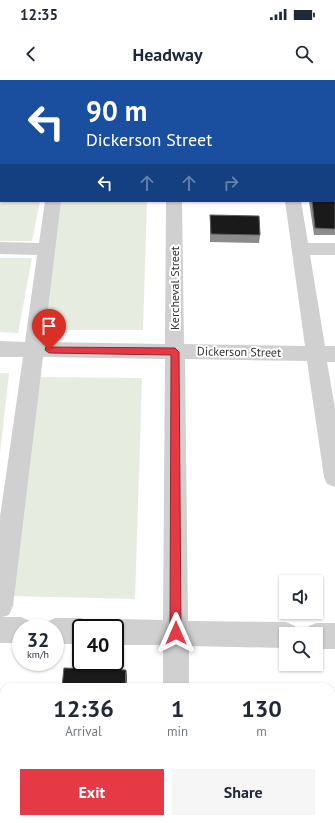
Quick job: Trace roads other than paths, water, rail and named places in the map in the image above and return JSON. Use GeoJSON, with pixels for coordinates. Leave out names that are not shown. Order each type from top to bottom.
{"type":"FeatureCollection","features":[{"type":"Feature","properties":{"kind":"street"},"geometry":{"type":"LineString","coordinates":[[0,606],[8,476],[34,349],[53,202]]}},
{"type":"Feature","properties":{"kind":"street","name":"Kercheval Street"},"geometry":{"type":"LineString","coordinates":[[174,202],[176,683]]}},
{"type":"Feature","properties":{"kind":"street"},"geometry":{"type":"LineString","coordinates":[[293,202],[325,354],[335,477]]}},
{"type":"Feature","properties":{"kind":"street"},"geometry":{"type":"LineString","coordinates":[[0,248],[47,249]]}},
{"type":"Feature","properties":{"kind":"street"},"geometry":{"type":"LineString","coordinates":[[302,249],[335,249]]}},
{"type":"Feature","properties":{"kind":"street","name":"Dickerson Street"},"geometry":{"type":"LineString","coordinates":[[0,349],[325,354]]}},
{"type":"Feature","properties":{"kind":"street"},"geometry":{"type":"LineString","coordinates":[[0,630],[12,630]]}},
{"type":"Feature","properties":{"kind":"street"},"geometry":{"type":"LineString","coordinates":[[124,632],[279,635]]}},
{"type":"Feature","properties":{"kind":"street"},"geometry":{"type":"LineString","coordinates":[[323,636],[335,636]]}}]}
